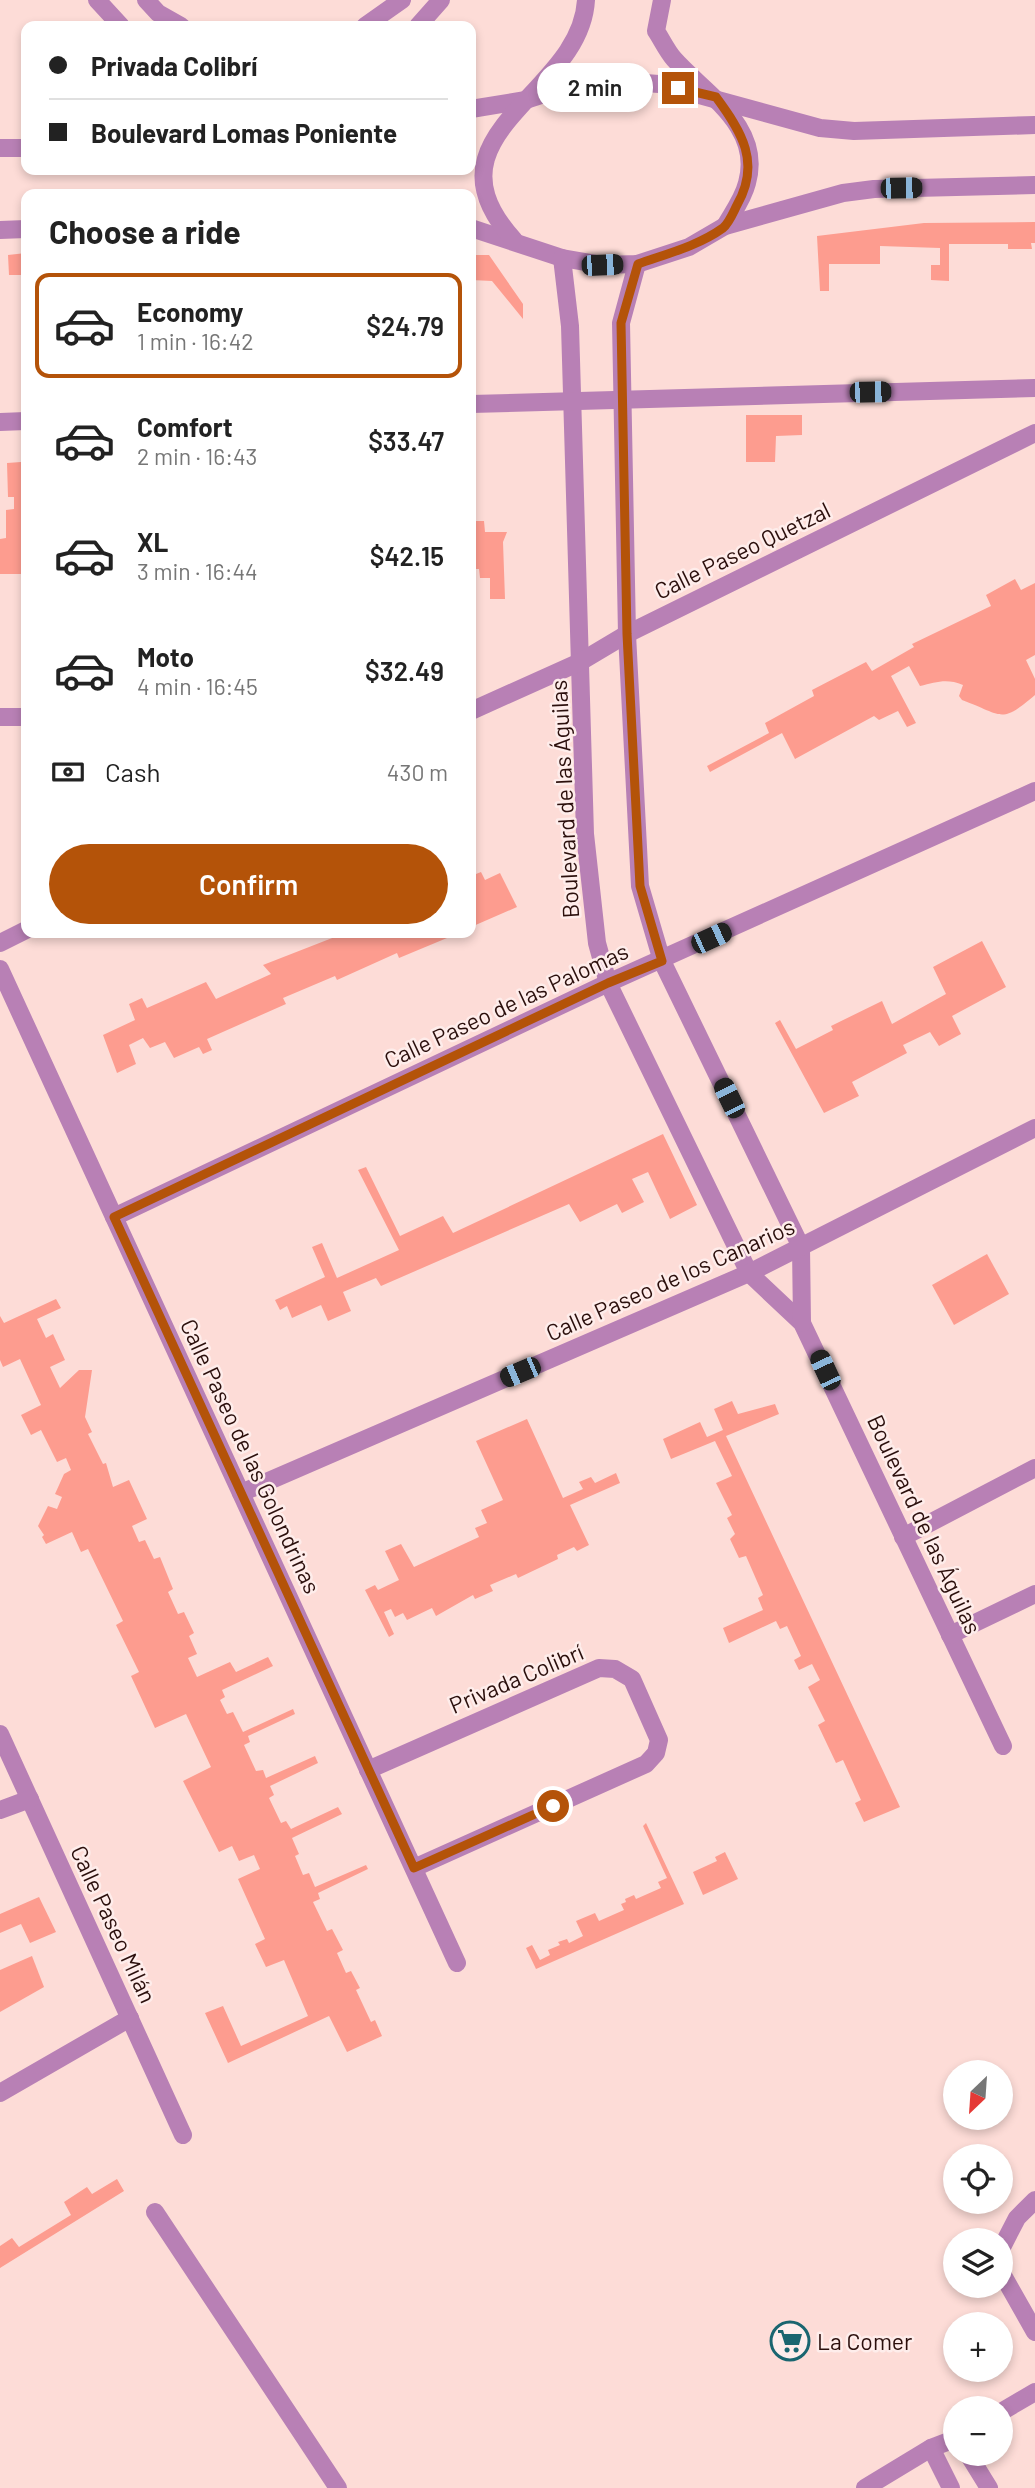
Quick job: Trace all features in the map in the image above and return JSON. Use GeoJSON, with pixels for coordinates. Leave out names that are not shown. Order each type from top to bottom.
{"type":"FeatureCollection","features":[{"type":"Feature","properties":{"kind":"street"},"geometry":{"type":"LineString","coordinates":[[97,0],[116,21]]}},
{"type":"Feature","properties":{"kind":"street"},"geometry":{"type":"LineString","coordinates":[[146,0],[158,13],[172,21]]}},
{"type":"Feature","properties":{"kind":"street"},"geometry":{"type":"LineString","coordinates":[[422,21],[441,0]]}},
{"type":"Feature","properties":{"kind":"street"},"geometry":{"type":"LineString","coordinates":[[514,240],[494,218],[484,195],[485,166],[491,142],[562,60],[580,27],[586,0]]}},
{"type":"Feature","properties":{"kind":"street"},"geometry":{"type":"LineString","coordinates":[[662,0],[656,31],[674,58],[716,97],[743,136],[749,159],[744,194],[725,226]]}},
{"type":"Feature","properties":{"kind":"street"},"geometry":{"type":"LineString","coordinates":[[372,21],[397,4],[407,21]]}},
{"type":"Feature","properties":{"kind":"street"},"geometry":{"type":"LineString","coordinates":[[476,108],[526,100],[572,85],[616,81],[659,84],[716,97],[798,123],[855,131],[1035,125]]}},
{"type":"Feature","properties":{"kind":"street"},"geometry":{"type":"LineString","coordinates":[[0,148],[21,148]]}},
{"type":"Feature","properties":{"kind":"street"},"geometry":{"type":"LineString","coordinates":[[476,229],[562,258],[602,265],[638,264],[689,247],[725,226],[843,193],[874,189],[1035,185]]}},
{"type":"Feature","properties":{"kind":"street"},"geometry":{"type":"LineString","coordinates":[[0,230],[21,229]]}},
{"type":"Feature","properties":{"kind":"street","name":"Boulevard de las Águilas"},"geometry":{"type":"LineString","coordinates":[[562,258],[569,310],[585,834],[597,943],[608,983],[748,1273],[802,1323],[1003,1746]]}},
{"type":"Feature","properties":{"kind":"street","name":"Boulevard de las Águilas"},"geometry":{"type":"LineString","coordinates":[[638,264],[621,323],[627,634],[640,886],[662,961],[802,1247],[802,1323]]}},
{"type":"Feature","properties":{"kind":"street"},"geometry":{"type":"LineString","coordinates":[[476,404],[1035,388]]}},
{"type":"Feature","properties":{"kind":"street"},"geometry":{"type":"LineString","coordinates":[[0,422],[21,421]]}},
{"type":"Feature","properties":{"kind":"street","name":"Calle Paseo Quetzal"},"geometry":{"type":"LineString","coordinates":[[476,709],[580,662],[627,634],[1035,433]]}},
{"type":"Feature","properties":{"kind":"street"},"geometry":{"type":"LineString","coordinates":[[0,717],[21,717]]}},
{"type":"Feature","properties":{"kind":"street","name":"Calle Paseo de las Palomas"},"geometry":{"type":"LineString","coordinates":[[114,1217],[608,983],[1035,791]]}},
{"type":"Feature","properties":{"kind":"street"},"geometry":{"type":"LineString","coordinates":[[0,943],[21,932]]}},
{"type":"Feature","properties":{"kind":"street","name":"Calle Paseo de las Golondrinas"},"geometry":{"type":"LineString","coordinates":[[0,969],[457,1963]]}},
{"type":"Feature","properties":{"kind":"street","name":"Calle Paseo de los Canarios"},"geometry":{"type":"LineString","coordinates":[[241,1493],[748,1273],[1035,1128]]}},
{"type":"Feature","properties":{"kind":"street"},"geometry":{"type":"LineString","coordinates":[[904,1537],[1035,1468]]}},
{"type":"Feature","properties":{"kind":"street"},"geometry":{"type":"LineString","coordinates":[[950,1635],[1035,1594]]}},
{"type":"Feature","properties":{"kind":"street","name":"Privada Colibrí"},"geometry":{"type":"LineString","coordinates":[[368,1770],[599,1668],[615,1669],[632,1679],[659,1740],[656,1753],[646,1764],[414,1868]]}},
{"type":"Feature","properties":{"kind":"street","name":"Calle Paseo Milán"},"geometry":{"type":"LineString","coordinates":[[0,1734],[183,2135]]}},
{"type":"Feature","properties":{"kind":"street"},"geometry":{"type":"LineString","coordinates":[[0,1810],[30,1800]]}},
{"type":"Feature","properties":{"kind":"street"},"geometry":{"type":"LineString","coordinates":[[0,2093],[130,2018]]}},
{"type":"Feature","properties":{"kind":"street"},"geometry":{"type":"LineString","coordinates":[[1012,2228],[1017,2218],[1035,2200]]}},
{"type":"Feature","properties":{"kind":"street"},"geometry":{"type":"LineString","coordinates":[[155,2212],[338,2488]]}},
{"type":"Feature","properties":{"kind":"street"},"geometry":{"type":"LineString","coordinates":[[1013,2292],[1035,2330]]}},
{"type":"Feature","properties":{"kind":"street"},"geometry":{"type":"LineString","coordinates":[[1013,2405],[1035,2392]]}},
{"type":"Feature","properties":{"kind":"street"},"geometry":{"type":"LineString","coordinates":[[865,2488],[931,2448],[943,2444]]}},
{"type":"Feature","properties":{"kind":"street"},"geometry":{"type":"LineString","coordinates":[[931,2448],[951,2488]]}},
{"type":"Feature","properties":{"kind":"street"},"geometry":{"type":"LineString","coordinates":[[975,2466],[989,2488]]}},
{"type":"Feature","properties":{"kind":"shaded area"},"geometry":{"type":"Polygon","coordinates":[[[1035,222],[1035,243],[1031,243],[1032,249],[1008,249],[1008,244],[949,244],[949,281],[931,280],[931,265],[940,265],[940,248],[880,246],[880,264],[829,264],[829,291],[820,291],[817,236],[924,223],[1035,222]]]}},
{"type":"Feature","properties":{"kind":"shaded area"},"geometry":{"type":"Polygon","coordinates":[[[21,254],[21,275],[9,275],[8,255],[21,254]]]}},
{"type":"Feature","properties":{"kind":"shaded area"},"geometry":{"type":"Polygon","coordinates":[[[476,255],[489,255],[523,304],[523,319],[492,281],[476,280],[476,255]]]}},
{"type":"Feature","properties":{"kind":"shaded area"},"geometry":{"type":"Polygon","coordinates":[[[746,415],[802,415],[802,435],[776,436],[775,462],[746,462],[746,415]]]}},
{"type":"Feature","properties":{"kind":"shaded area"},"geometry":{"type":"Polygon","coordinates":[[[21,462],[21,574],[0,574],[0,539],[6,538],[6,510],[14,509],[14,497],[8,497],[7,463],[21,462]]]}},
{"type":"Feature","properties":{"kind":"shaded area"},"geometry":{"type":"Polygon","coordinates":[[[476,521],[484,521],[485,532],[507,532],[503,542],[505,599],[490,599],[490,578],[480,578],[479,569],[476,569],[476,521]]]}},
{"type":"Feature","properties":{"kind":"shaded area"},"geometry":{"type":"Polygon","coordinates":[[[1015,579],[1021,590],[1035,583],[1035,655],[1026,660],[1035,679],[1035,695],[1015,711],[1007,714],[994,713],[962,700],[959,696],[963,685],[957,683],[942,681],[920,686],[909,666],[891,676],[916,723],[907,727],[898,711],[879,720],[874,716],[795,759],[782,733],[710,772],[707,766],[769,733],[765,723],[814,696],[812,690],[866,662],[872,671],[914,647],[912,644],[991,606],[986,595],[1015,579]]]}},
{"type":"Feature","properties":{"kind":"shaded area"},"geometry":{"type":"Polygon","coordinates":[[[481,872],[485,880],[500,873],[517,907],[476,925],[476,874],[481,872]]]}},
{"type":"Feature","properties":{"kind":"shaded area"},"geometry":{"type":"Polygon","coordinates":[[[332,938],[447,938],[399,958],[397,953],[337,980],[335,976],[283,998],[286,1004],[207,1039],[212,1050],[203,1054],[199,1047],[174,1058],[165,1042],[150,1048],[143,1038],[129,1045],[136,1064],[117,1073],[103,1035],[135,1020],[129,1004],[142,998],[147,1008],[206,982],[216,999],[271,974],[263,965],[332,938]]]}},
{"type":"Feature","properties":{"kind":"shaded area"},"geometry":{"type":"Polygon","coordinates":[[[982,941],[1006,987],[952,1016],[961,1034],[939,1046],[930,1032],[903,1045],[907,1053],[852,1082],[859,1096],[824,1113],[775,1023],[780,1020],[796,1049],[833,1030],[831,1026],[882,1001],[892,1024],[946,994],[933,967],[982,941]]]}},
{"type":"Feature","properties":{"kind":"shaded area"},"geometry":{"type":"Polygon","coordinates":[[[663,1134],[697,1205],[670,1219],[648,1172],[632,1179],[644,1202],[622,1213],[617,1204],[580,1222],[569,1204],[381,1286],[376,1278],[343,1292],[351,1311],[328,1321],[321,1305],[292,1318],[287,1306],[280,1310],[275,1300],[325,1277],[312,1247],[322,1243],[337,1278],[399,1250],[358,1170],[366,1167],[400,1236],[443,1216],[453,1233],[663,1134]]]}},
{"type":"Feature","properties":{"kind":"shaded area"},"geometry":{"type":"Polygon","coordinates":[[[987,1254],[1009,1294],[954,1325],[932,1285],[987,1254]]]}},
{"type":"Feature","properties":{"kind":"shaded area"},"geometry":{"type":"Polygon","coordinates":[[[56,1299],[61,1308],[37,1319],[46,1338],[53,1334],[65,1360],[50,1367],[60,1388],[79,1370],[92,1370],[85,1417],[92,1432],[88,1434],[103,1464],[106,1463],[113,1487],[129,1480],[147,1519],[132,1526],[139,1542],[145,1540],[154,1559],[160,1557],[173,1589],[168,1592],[178,1614],[184,1612],[194,1633],[189,1636],[197,1654],[188,1658],[197,1677],[230,1662],[236,1672],[268,1657],[273,1666],[222,1690],[225,1697],[220,1700],[227,1714],[233,1712],[243,1732],[293,1709],[295,1714],[248,1736],[250,1742],[244,1745],[256,1771],[263,1770],[266,1778],[315,1756],[318,1763],[270,1786],[274,1795],[269,1798],[281,1823],[286,1821],[291,1829],[338,1807],[342,1814],[292,1838],[299,1854],[295,1856],[303,1875],[309,1873],[315,1887],[366,1865],[368,1869],[318,1893],[320,1899],[313,1902],[327,1931],[332,1929],[343,1950],[337,1953],[346,1973],[351,1971],[360,1988],[356,1990],[371,2022],[375,2020],[382,2036],[347,2052],[329,2016],[228,2063],[205,2013],[223,2006],[241,2046],[308,2016],[284,1960],[266,1967],[255,1944],[265,1939],[238,1879],[260,1869],[254,1855],[239,1861],[232,1846],[219,1852],[183,1781],[211,1767],[186,1714],[155,1728],[131,1676],[139,1672],[116,1625],[123,1621],[88,1549],[81,1552],[72,1532],[46,1544],[38,1526],[48,1506],[57,1509],[62,1497],[55,1494],[64,1474],[71,1470],[66,1458],[57,1462],[41,1430],[31,1435],[21,1415],[41,1405],[20,1359],[3,1367],[0,1360],[0,1316],[4,1323],[56,1299]]]}},
{"type":"Feature","properties":{"kind":"shaded area"},"geometry":{"type":"Polygon","coordinates":[[[732,1401],[738,1414],[775,1404],[779,1414],[726,1436],[900,1807],[864,1822],[855,1803],[861,1800],[843,1760],[836,1763],[818,1725],[825,1721],[808,1687],[820,1680],[812,1664],[799,1670],[794,1660],[801,1656],[787,1626],[780,1629],[776,1621],[729,1643],[723,1628],[763,1610],[758,1598],[763,1595],[746,1556],[739,1558],[730,1539],[735,1534],[727,1518],[732,1515],[716,1483],[732,1476],[715,1441],[671,1459],[663,1439],[700,1422],[707,1437],[723,1430],[714,1409],[732,1401]]]}},
{"type":"Feature","properties":{"kind":"shaded area"},"geometry":{"type":"Polygon","coordinates":[[[527,1419],[563,1498],[583,1489],[579,1482],[591,1477],[595,1483],[616,1473],[620,1483],[570,1505],[589,1545],[577,1551],[574,1547],[557,1555],[558,1559],[518,1578],[516,1574],[490,1585],[493,1591],[475,1599],[473,1595],[436,1616],[432,1608],[407,1620],[403,1613],[395,1617],[391,1609],[384,1612],[394,1634],[389,1637],[365,1590],[375,1585],[378,1590],[399,1580],[385,1551],[401,1544],[414,1567],[479,1537],[475,1528],[487,1523],[481,1510],[503,1500],[476,1441],[527,1419]]]}},
{"type":"Feature","properties":{"kind":"shaded area"},"geometry":{"type":"Polygon","coordinates":[[[646,1823],[684,1904],[536,1969],[526,1948],[532,1945],[540,1960],[550,1955],[548,1950],[560,1945],[558,1942],[567,1939],[569,1943],[583,1936],[576,1921],[595,1913],[599,1921],[624,1910],[621,1904],[626,1902],[625,1899],[634,1895],[636,1899],[661,1888],[658,1882],[667,1878],[643,1826],[646,1823]]]}},
{"type":"Feature","properties":{"kind":"shaded area"},"geometry":{"type":"Polygon","coordinates":[[[725,1852],[738,1879],[703,1895],[693,1872],[717,1861],[715,1857],[725,1852]]]}},
{"type":"Feature","properties":{"kind":"shaded area"},"geometry":{"type":"Polygon","coordinates":[[[39,1897],[56,1932],[30,1943],[21,1924],[0,1933],[0,1914],[39,1897]]]}},
{"type":"Feature","properties":{"kind":"shaded area"},"geometry":{"type":"Polygon","coordinates":[[[32,1956],[44,1987],[0,2012],[0,1970],[32,1956]]]}},
{"type":"Feature","properties":{"kind":"shaded area"},"geometry":{"type":"Polygon","coordinates":[[[117,2179],[124,2191],[0,2268],[0,2246],[12,2238],[19,2247],[71,2215],[64,2202],[87,2187],[92,2194],[117,2179]]]}},
{"type":"Feature","properties":{"kind":"place","name":"La Comer"},"geometry":{"type":"Point","coordinates":[790,2341]}},
{"type":"Feature","properties":{"kind":"route"},"geometry":{"type":"LineString","coordinates":[[553,1806],[414,1868],[114,1217],[608,983],[662,961],[640,886],[627,634],[621,323],[638,264],[689,247],[725,226],[744,194],[750,170],[743,136],[716,97],[678,88]]}}]}
